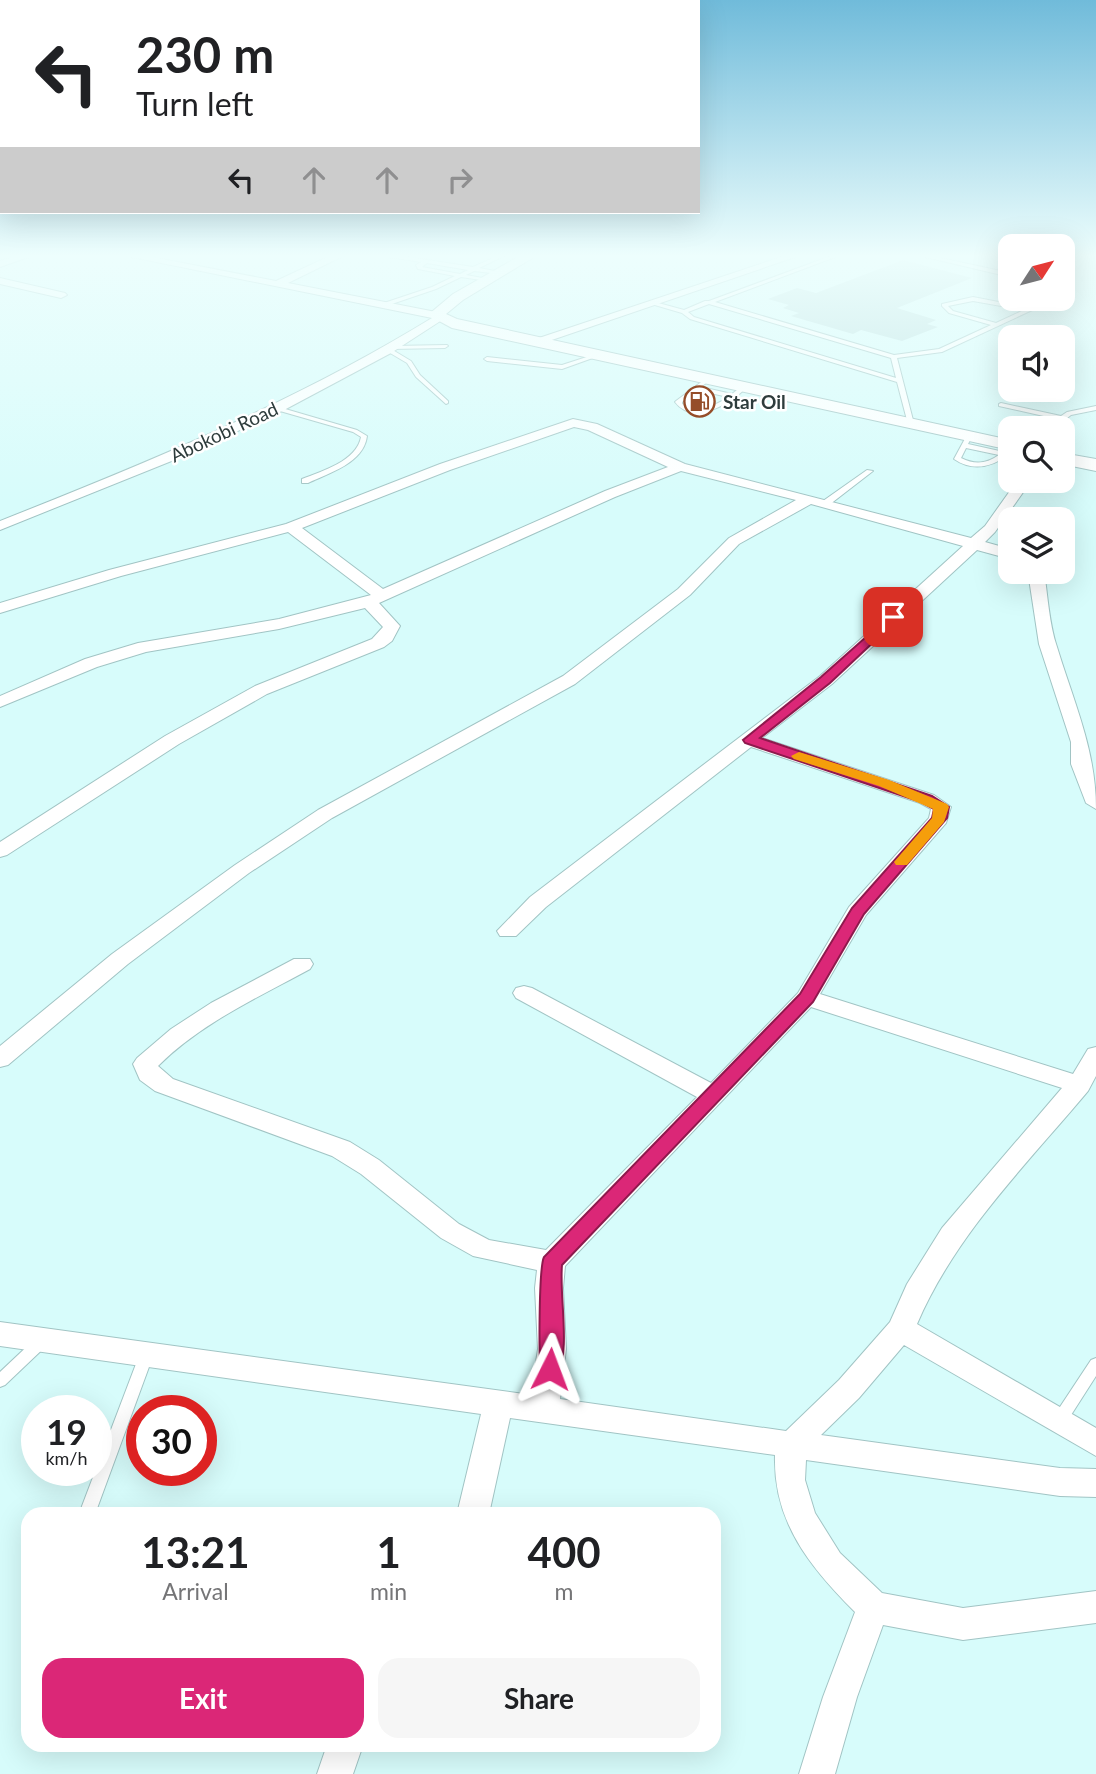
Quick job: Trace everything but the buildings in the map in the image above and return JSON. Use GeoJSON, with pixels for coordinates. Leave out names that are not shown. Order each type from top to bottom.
{"type":"FeatureCollection","features":[{"type":"Feature","properties":{"kind":"street","name":"Abokobi Road"},"geometry":{"type":"LineString","coordinates":[[0,526],[193,449],[391,349],[408,337]]}},
{"type":"Feature","properties":{"kind":"street"},"geometry":{"type":"LineString","coordinates":[[519,337],[702,384],[911,424],[998,448]]}},
{"type":"Feature","properties":{"kind":"street"},"geometry":{"type":"LineString","coordinates":[[536,341],[549,337]]}},
{"type":"Feature","properties":{"kind":"street"},"geometry":{"type":"LineString","coordinates":[[0,608],[128,569],[290,527],[445,467],[573,423],[592,427],[680,467],[818,501],[998,550]]}},
{"type":"Feature","properties":{"kind":"street"},"geometry":{"type":"LineString","coordinates":[[1075,461],[1096,465]]}},
{"type":"Feature","properties":{"kind":"street"},"geometry":{"type":"LineString","coordinates":[[0,702],[91,663],[144,647],[279,624],[374,598],[680,467]]}},
{"type":"Feature","properties":{"kind":"street"},"geometry":{"type":"LineString","coordinates":[[508,931],[538,902],[826,680],[994,525],[1016,493]]}},
{"type":"Feature","properties":{"kind":"street"},"geometry":{"type":"LineString","coordinates":[[0,1059],[120,959],[242,869],[325,814],[569,680],[675,600],[734,541],[818,501]]}},
{"type":"Feature","properties":{"kind":"street"},"geometry":{"type":"LineString","coordinates":[[0,851],[172,740],[261,690],[378,643],[386,637],[392,626],[374,598],[290,527]]}},
{"type":"Feature","properties":{"kind":"street"},"geometry":{"type":"LineString","coordinates":[[1038,584],[1047,644],[1080,742],[1080,764],[1096,803]]}},
{"type":"Feature","properties":{"kind":"street"},"geometry":{"type":"LineString","coordinates":[[544,1410],[552,1349],[549,1288],[552,1262],[807,998],[858,912],[939,818],[941,807],[884,783],[750,740]]}},
{"type":"Feature","properties":{"kind":"street"},"geometry":{"type":"LineString","coordinates":[[302,964],[203,1020],[157,1050],[145,1063],[149,1074],[164,1085],[341,1149],[370,1167],[450,1231],[483,1249],[552,1262]]}},
{"type":"Feature","properties":{"kind":"street"},"geometry":{"type":"LineString","coordinates":[[524,993],[714,1095]]}},
{"type":"Feature","properties":{"kind":"street"},"geometry":{"type":"LineString","coordinates":[[807,998],[1079,1085]]}},
{"type":"Feature","properties":{"kind":"street"},"geometry":{"type":"LineString","coordinates":[[1096,1055],[1079,1085],[951,1235],[917,1292],[901,1329],[849,1389],[791,1445],[790,1480],[801,1518],[829,1564],[873,1607],[963,1624],[1096,1607]]}},
{"type":"Feature","properties":{"kind":"street"},"geometry":{"type":"LineString","coordinates":[[901,1329],[1096,1443]]}},
{"type":"Feature","properties":{"kind":"street"},"geometry":{"type":"LineString","coordinates":[[0,1334],[1059,1482],[1096,1483]]}},
{"type":"Feature","properties":{"kind":"street"},"geometry":{"type":"LineString","coordinates":[[475,1507],[498,1404]]}},
{"type":"Feature","properties":{"kind":"street"},"geometry":{"type":"LineString","coordinates":[[817,1774],[840,1697],[873,1607]]}},
{"type":"Feature","properties":{"kind":"street"},"geometry":{"type":"LineString","coordinates":[[335,1774],[343,1752]]}},
{"type":"Feature","properties":{"kind":"lane"},"geometry":{"type":"LineString","coordinates":[[754,337],[900,381]]}},
{"type":"Feature","properties":{"kind":"lane"},"geometry":{"type":"LineString","coordinates":[[827,337],[894,356],[940,351],[971,337]]}},
{"type":"Feature","properties":{"kind":"lane"},"geometry":{"type":"LineString","coordinates":[[391,349],[445,346]]}},
{"type":"Feature","properties":{"kind":"lane"},"geometry":{"type":"LineString","coordinates":[[391,349],[409,362],[418,376],[446,402]]}},
{"type":"Feature","properties":{"kind":"lane"},"geometry":{"type":"LineString","coordinates":[[487,359],[562,368],[597,355]]}},
{"type":"Feature","properties":{"kind":"lane"},"geometry":{"type":"LineString","coordinates":[[894,356],[911,424]]}},
{"type":"Feature","properties":{"kind":"lane"},"geometry":{"type":"LineString","coordinates":[[702,384],[678,402],[680,405],[710,411],[717,409],[739,391]]}},
{"type":"Feature","properties":{"kind":"lane"},"geometry":{"type":"LineString","coordinates":[[1001,405],[1052,416]]}},
{"type":"Feature","properties":{"kind":"lane"},"geometry":{"type":"LineString","coordinates":[[275,408],[364,436],[365,441],[359,452],[305,481]]}},
{"type":"Feature","properties":{"kind":"lane"},"geometry":{"type":"LineString","coordinates":[[1065,416],[1080,409],[1096,408]]}},
{"type":"Feature","properties":{"kind":"lane"},"geometry":{"type":"LineString","coordinates":[[966,441],[957,459],[976,466],[995,463],[998,460]]}},
{"type":"Feature","properties":{"kind":"lane"},"geometry":{"type":"LineString","coordinates":[[818,501],[869,471]]}},
{"type":"Feature","properties":{"kind":"lane"},"geometry":{"type":"LineString","coordinates":[[0,1381],[43,1340]]}},
{"type":"Feature","properties":{"kind":"lane"},"geometry":{"type":"LineString","coordinates":[[90,1507],[146,1356]]}},
{"type":"Feature","properties":{"kind":"lane"},"geometry":{"type":"LineString","coordinates":[[1059,1421],[1096,1364]]}},
{"type":"Feature","properties":{"kind":"slow traffic"},"geometry":{"type":"LineString","coordinates":[[799,756],[884,783],[941,807],[939,818],[902,862]]}},
{"type":"Feature","properties":{"kind":"place","name":"Star Oil"},"geometry":{"type":"Point","coordinates":[700,402]}},
{"type":"Feature","properties":{"kind":"route"},"geometry":{"type":"LineString","coordinates":[[550,1369],[552,1349],[549,1288],[552,1262],[807,998],[858,912],[939,818],[941,807],[927,799],[750,740],[826,680],[893,617]]}}]}
